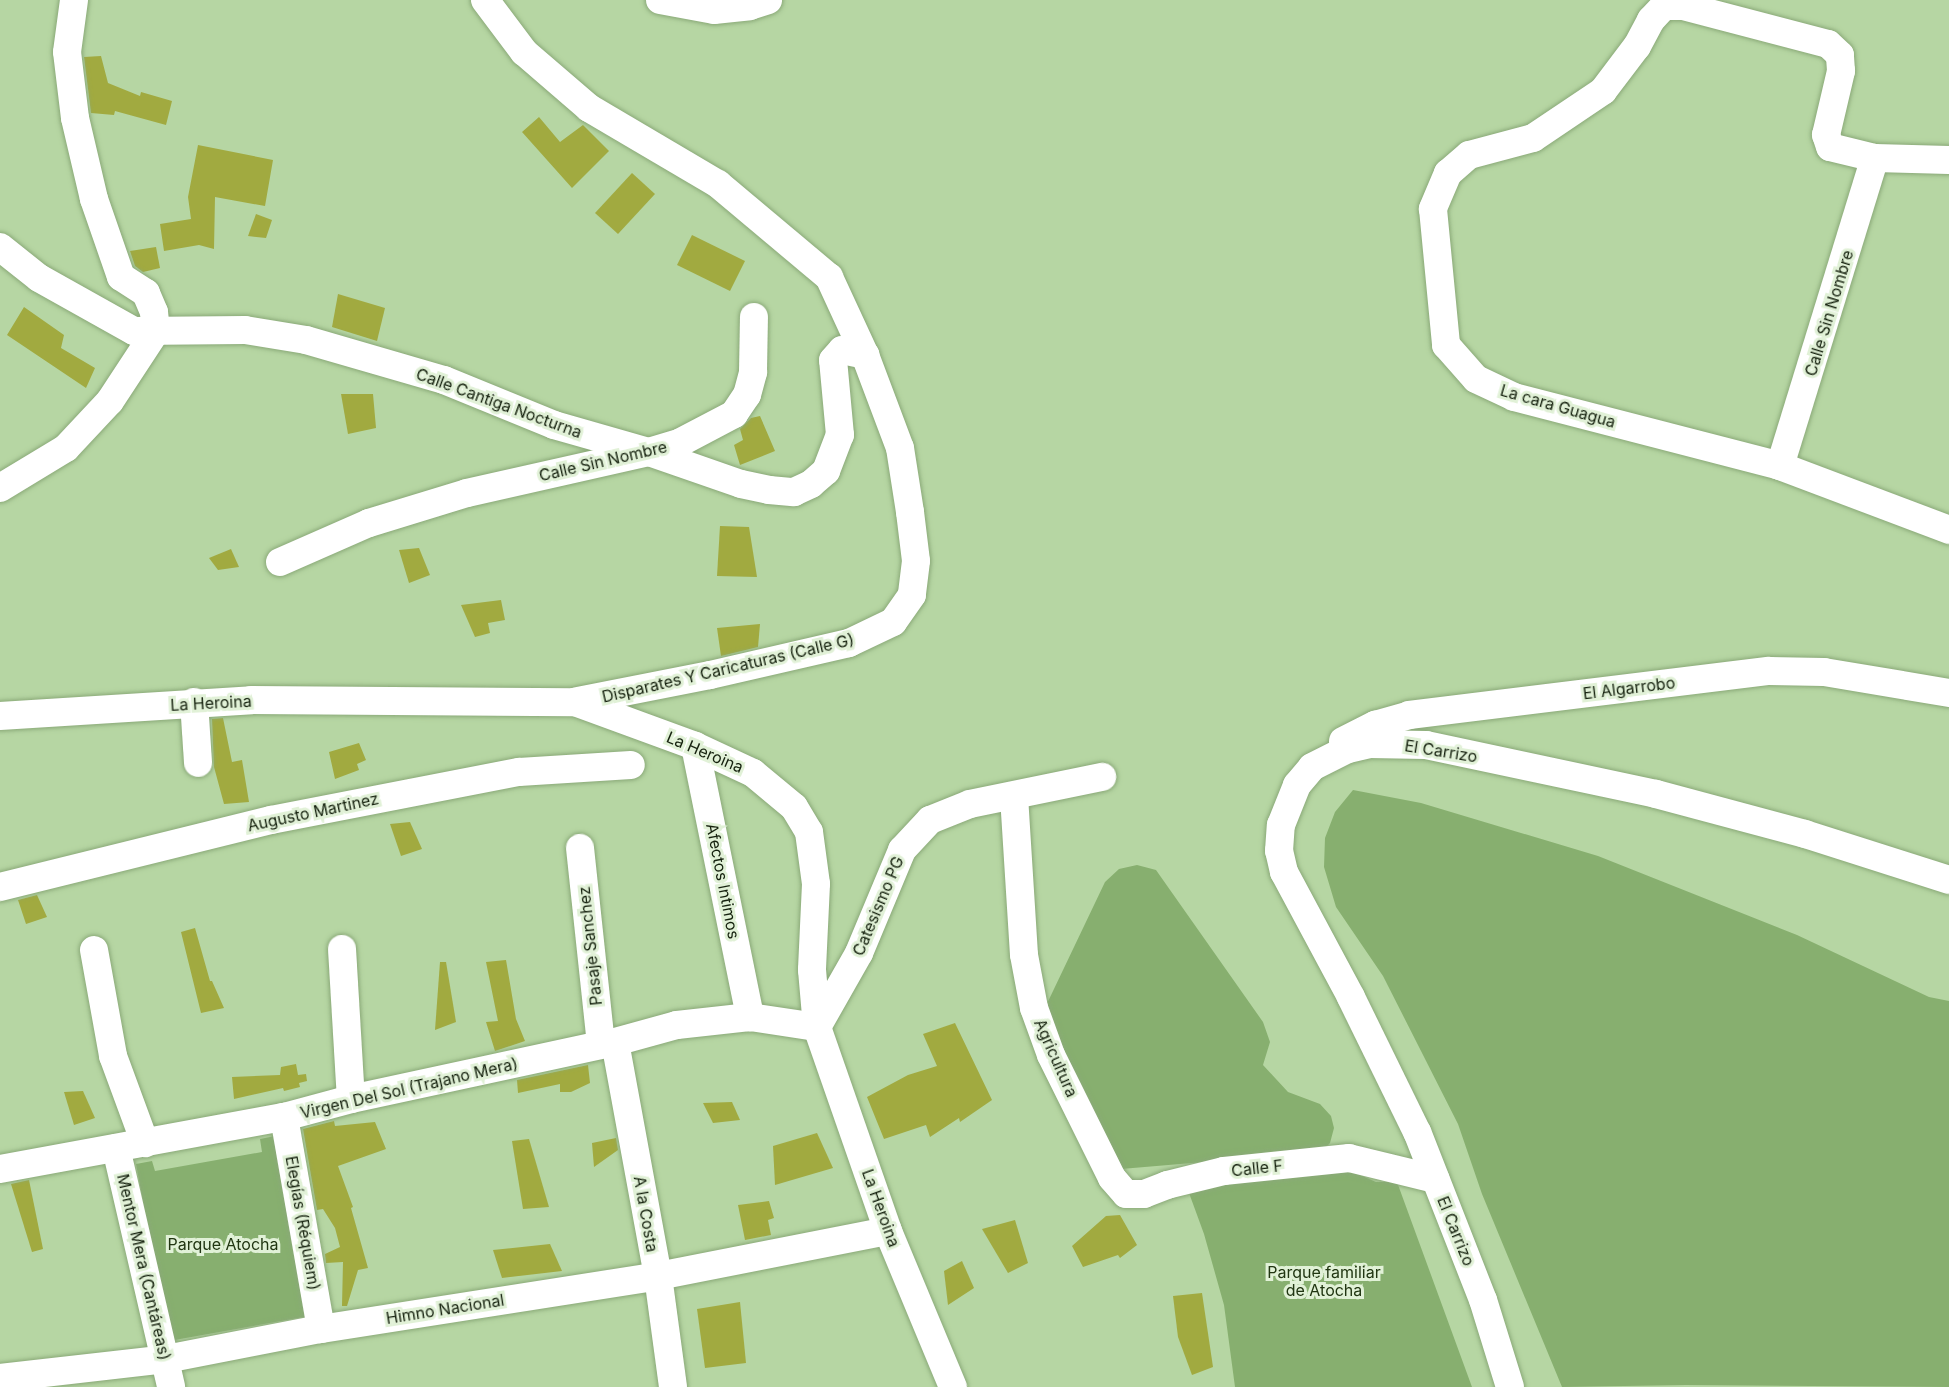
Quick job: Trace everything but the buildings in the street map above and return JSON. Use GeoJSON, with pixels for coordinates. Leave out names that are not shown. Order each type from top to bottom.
{"type":"FeatureCollection","features":[{"type":"Feature","properties":{"kind":"street"},"geometry":{"type":"LineString","coordinates":[[0,488],[66,448],[110,401],[156,331],[154,312],[146,293],[122,277],[93,199],[75,118],[67,52],[74,0]]}},
{"type":"Feature","properties":{"kind":"street","name":"Disparates Y Caricaturas (Calle G)"},"geometry":{"type":"LineString","coordinates":[[485,0],[524,52],[589,108],[718,184],[829,277],[865,356],[900,448],[916,561],[912,595],[893,622],[849,643],[710,675],[575,702]]}},
{"type":"Feature","properties":{"kind":"street"},"geometry":{"type":"LineString","coordinates":[[660,0],[714,10],[750,6],[768,0]]}},
{"type":"Feature","properties":{"kind":"street","name":"La cara Guagua"},"geometry":{"type":"LineString","coordinates":[[1875,158],[1830,147],[1826,135],[1841,71],[1840,54],[1828,45],[1683,6],[1664,6],[1651,20],[1636,46],[1603,91],[1533,138],[1469,154],[1448,173],[1433,209],[1446,345],[1476,379],[1514,397],[1780,466],[1949,530]]}},
{"type":"Feature","properties":{"kind":"street"},"geometry":{"type":"LineString","coordinates":[[1875,158],[1949,160]]}},
{"type":"Feature","properties":{"kind":"street","name":"Calle Sin Nombre"},"geometry":{"type":"LineString","coordinates":[[1780,466],[1875,158]]}},
{"type":"Feature","properties":{"kind":"street","name":"Calle Cantiga Nocturna"},"geometry":{"type":"LineString","coordinates":[[0,247],[39,278],[134,331],[245,330],[306,340],[444,380],[554,425],[769,490],[794,492],[811,484],[826,471],[840,435],[833,360],[842,350],[865,356]]}},
{"type":"Feature","properties":{"kind":"street","name":"Calle Sin Nombre"},"geometry":{"type":"LineString","coordinates":[[280,562],[369,523],[467,492],[649,452],[681,442],[734,414],[747,395],[753,372],[754,317]]}},
{"type":"Feature","properties":{"kind":"street","name":"El Algarrobo"},"geometry":{"type":"LineString","coordinates":[[1320,761],[1350,736],[1394,718],[1768,671],[1824,672],[1949,693]]}},
{"type":"Feature","properties":{"kind":"street"},"geometry":{"type":"LineString","coordinates":[[194,702],[198,763]]}},
{"type":"Feature","properties":{"kind":"street","name":"La Heroina"},"geometry":{"type":"LineString","coordinates":[[0,717],[70,714],[194,702],[575,702],[695,746],[753,773],[794,807],[809,832],[816,884],[812,970],[817,1028],[888,1231],[953,1387]]}},
{"type":"Feature","properties":{"kind":"street","name":"El Carrizo"},"geometry":{"type":"LineString","coordinates":[[1510,1387],[1484,1300],[1417,1132],[1356,1008],[1284,872],[1279,851],[1281,825],[1286,808],[1298,785],[1320,761],[1348,748],[1368,744],[1426,745],[1656,794],[1805,834],[1949,880]]}},
{"type":"Feature","properties":{"kind":"street","name":"Afectos Intimos"},"geometry":{"type":"LineString","coordinates":[[695,746],[750,1017]]}},
{"type":"Feature","properties":{"kind":"street","name":"Augusto Martinez"},"geometry":{"type":"LineString","coordinates":[[0,887],[271,819],[519,772],[630,765]]}},
{"type":"Feature","properties":{"kind":"street","name":"Catesismo PG"},"geometry":{"type":"LineString","coordinates":[[817,1028],[859,953],[902,850],[930,820],[970,804],[1102,777]]}},
{"type":"Feature","properties":{"kind":"street","name":"Agricultura"},"geometry":{"type":"LineString","coordinates":[[1014,796],[1024,955],[1034,1008],[1051,1055],[1112,1178],[1126,1194],[1144,1194],[1167,1185]]}},
{"type":"Feature","properties":{"kind":"street","name":"Pasaje Sanchez"},"geometry":{"type":"LineString","coordinates":[[580,848],[608,1043]]}},
{"type":"Feature","properties":{"kind":"street"},"geometry":{"type":"LineString","coordinates":[[94,950],[113,1056],[145,1143]]}},
{"type":"Feature","properties":{"kind":"street"},"geometry":{"type":"LineString","coordinates":[[342,950],[351,1099]]}},
{"type":"Feature","properties":{"kind":"street","name":"Virgen Del Sol (Trajano Mera)"},"geometry":{"type":"LineString","coordinates":[[0,1169],[284,1117],[351,1099],[608,1043],[677,1025],[750,1017],[817,1028]]}},
{"type":"Feature","properties":{"kind":"street","name":"A la Costa"},"geometry":{"type":"LineString","coordinates":[[608,1043],[658,1276],[674,1387]]}},
{"type":"Feature","properties":{"kind":"street","name":"Elegías (Réquiem)"},"geometry":{"type":"LineString","coordinates":[[284,1117],[321,1329]]}},
{"type":"Feature","properties":{"kind":"street","name":"Mentor Mera (Cantáreas)"},"geometry":{"type":"LineString","coordinates":[[116,1148],[171,1387]]}},
{"type":"Feature","properties":{"kind":"street","name":"Calle F"},"geometry":{"type":"LineString","coordinates":[[1167,1185],[1224,1171],[1349,1158],[1435,1179]]}},
{"type":"Feature","properties":{"kind":"street","name":"Himno Nacional"},"geometry":{"type":"LineString","coordinates":[[0,1378],[166,1359],[321,1329],[658,1276],[888,1231]]}},
{"type":"Feature","properties":{"kind":"green space"},"geometry":{"type":"Polygon","coordinates":[[[1353,790],[1421,803],[1598,856],[1797,935],[1929,997],[1949,1001],[1949,1387],[1686,1385],[1562,1387],[1482,1194],[1458,1124],[1383,976],[1336,907],[1324,867],[1325,838],[1335,812],[1353,790]]]}},
{"type":"Feature","properties":{"kind":"green space"},"geometry":{"type":"Polygon","coordinates":[[[1137,865],[1156,870],[1263,1022],[1270,1042],[1263,1065],[1288,1092],[1320,1104],[1331,1116],[1334,1128],[1330,1143],[1321,1152],[1121,1169],[1043,1012],[1105,882],[1119,869],[1137,865]]]}},
{"type":"Feature","properties":{"kind":"green space","name":"Parque Atocha"},"geometry":{"type":"Polygon","coordinates":[[[275,1136],[309,1316],[169,1341],[136,1164],[152,1161],[155,1171],[262,1152],[260,1139],[275,1136]]]}},
{"type":"Feature","properties":{"kind":"green space","name":"Parque familiar de Atocha"},"geometry":{"type":"Polygon","coordinates":[[[1342,1167],[1376,1182],[1397,1182],[1472,1387],[1235,1387],[1224,1305],[1204,1234],[1185,1182],[1342,1167]]]}}]}
